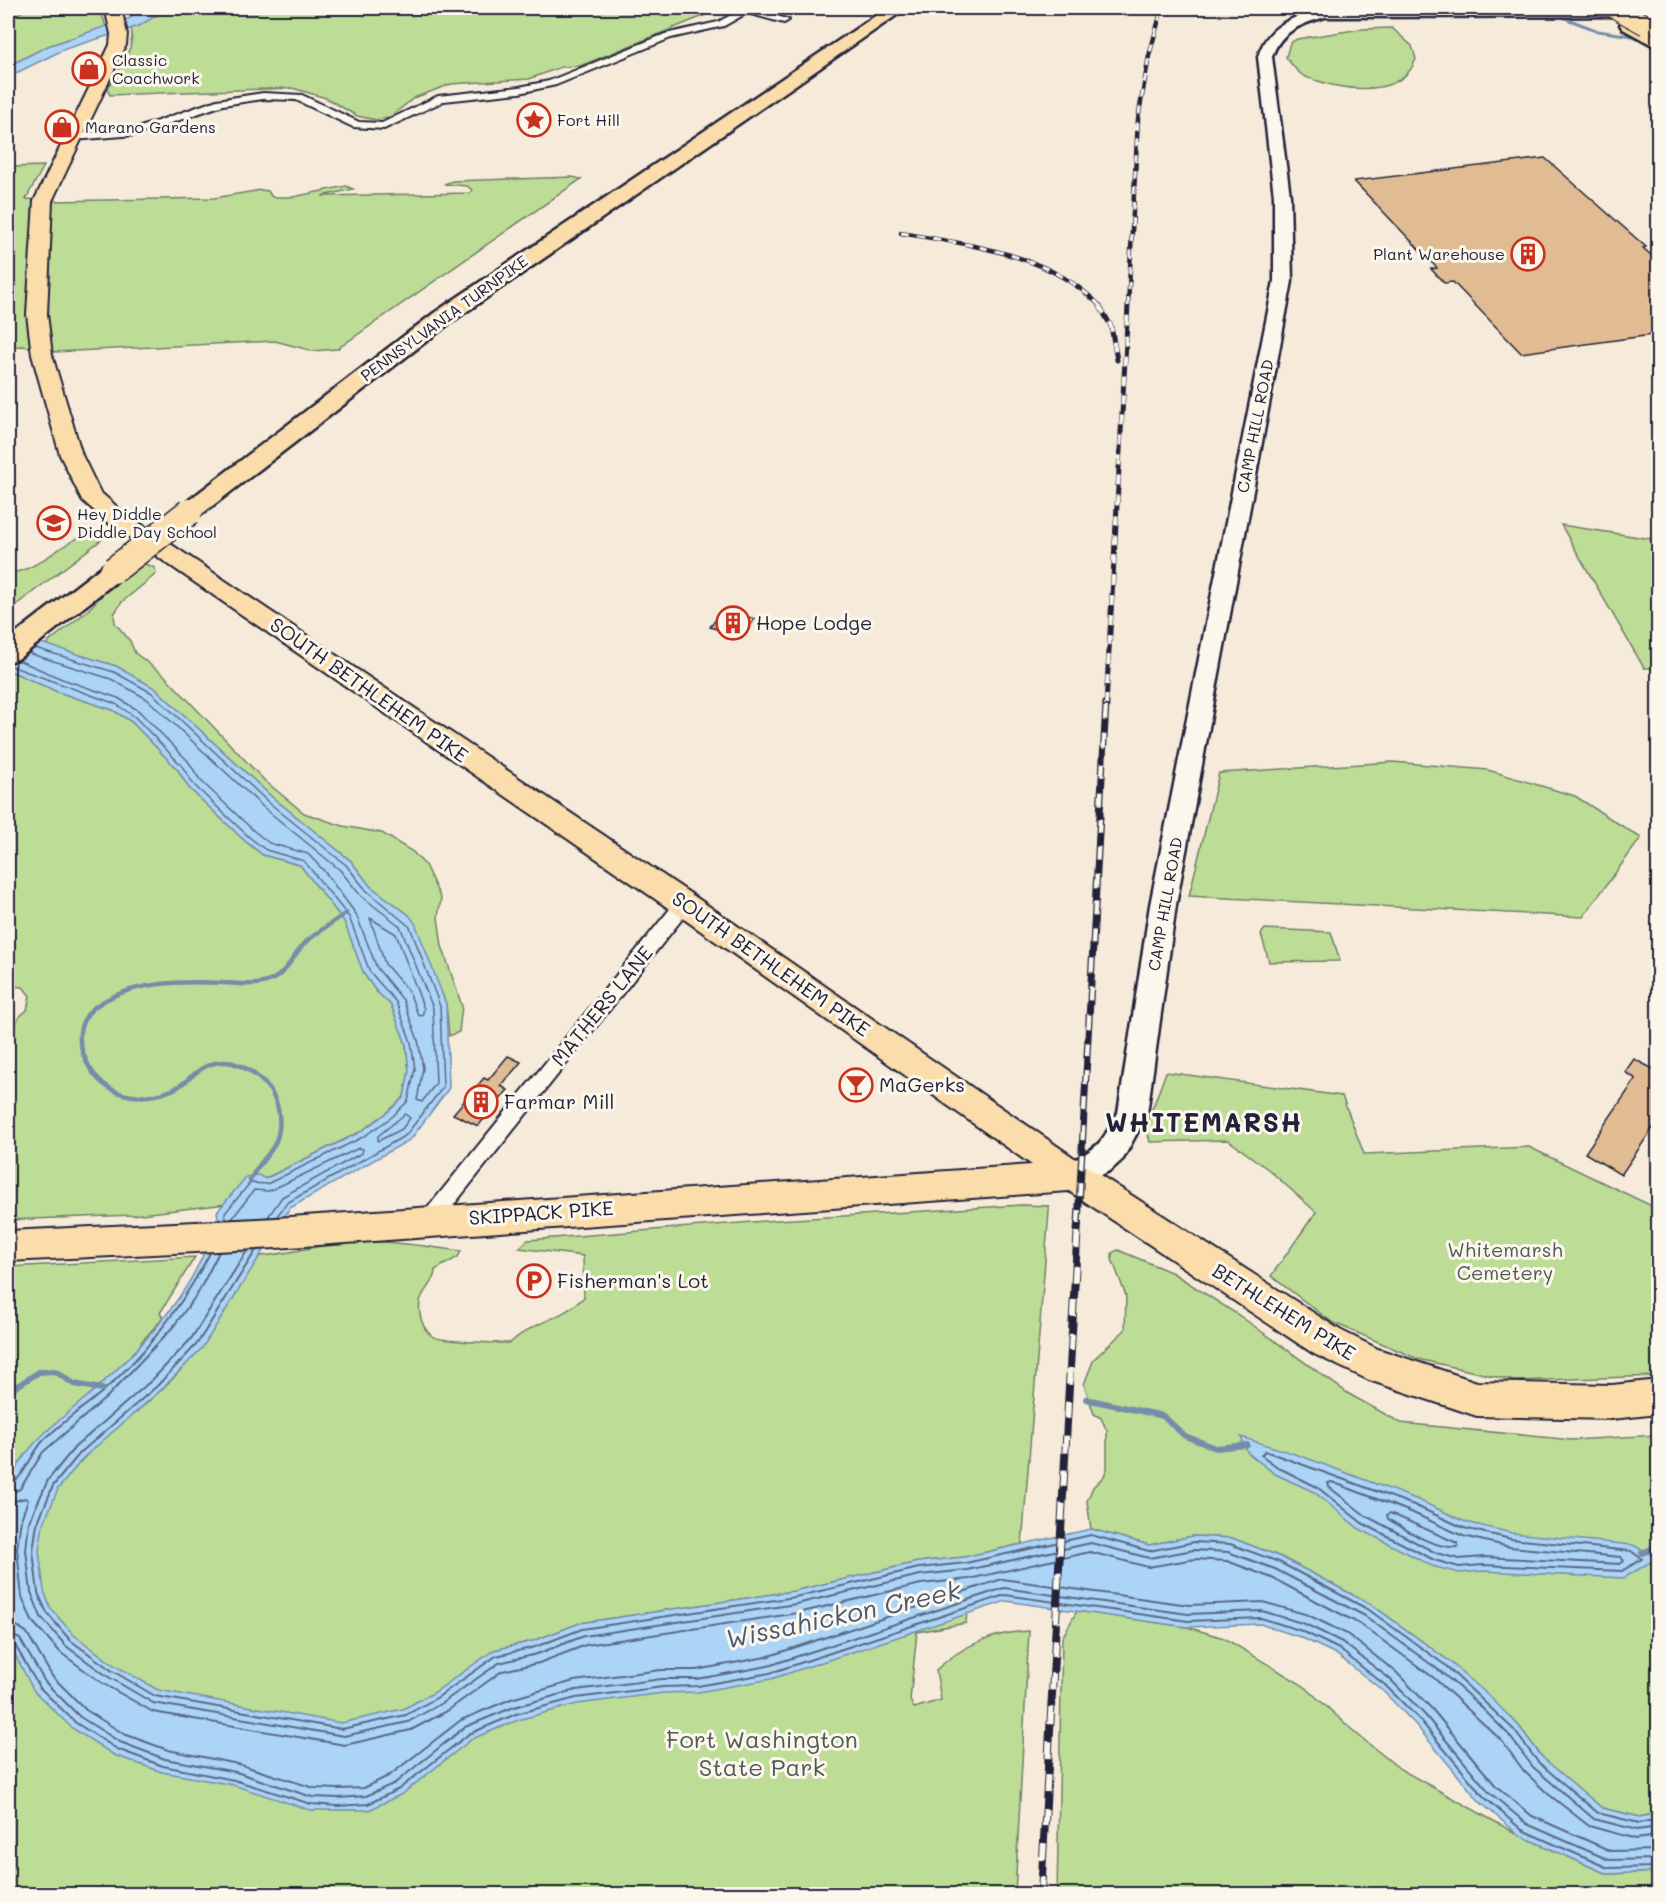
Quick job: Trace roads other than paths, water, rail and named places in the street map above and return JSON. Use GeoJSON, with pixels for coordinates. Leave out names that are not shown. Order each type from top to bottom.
{"type":"FeatureCollection","features":[{"type":"Feature","properties":{"kind":"highway","name":"PENNSYLVANIA TURNPIKE"},"geometry":{"type":"LineString","coordinates":[[8,653],[50,608],[422,314],[878,8]]}},
{"type":"Feature","properties":{"kind":"highway","name":"PENNSYLVANIA TURNPIKE"},"geometry":{"type":"LineString","coordinates":[[181,506],[451,311],[898,8]]}},
{"type":"Feature","properties":{"kind":"highway"},"geometry":{"type":"LineString","coordinates":[[1600,8],[1644,28]]}},
{"type":"Feature","properties":{"kind":"highway"},"geometry":{"type":"LineString","coordinates":[[1616,8],[1644,28],[1659,43]]}},
{"type":"Feature","properties":{"kind":"highway","name":"PENNSYLVANIA TURNPIKE"},"geometry":{"type":"LineString","coordinates":[[8,628],[50,608]]}},
{"type":"Feature","properties":{"kind":"main road","name":"SOUTH BETHLEHEM PIKE"},"geometry":{"type":"LineString","coordinates":[[116,20],[118,45],[43,201],[37,324],[42,355],[66,441],[90,495],[115,516],[684,904],[1074,1176]]}},
{"type":"Feature","properties":{"kind":"main road"},"geometry":{"type":"LineString","coordinates":[[990,1183],[1010,1151],[1011,1139],[1006,1127]]}},
{"type":"Feature","properties":{"kind":"main road","name":"SKIPPACK PIKE"},"geometry":{"type":"LineString","coordinates":[[8,1246],[276,1233],[1074,1176]]}},
{"type":"Feature","properties":{"kind":"main road","name":"BETHLEHEM PIKE"},"geometry":{"type":"LineString","coordinates":[[1074,1176],[1280,1313],[1369,1364],[1477,1400],[1612,1402],[1659,1397]]}},
{"type":"Feature","properties":{"kind":"street"},"geometry":{"type":"LineString","coordinates":[[73,137],[136,132],[221,102],[262,96],[298,97],[357,125],[384,126],[442,98],[519,90],[552,82],[668,36],[718,26],[747,9],[784,20]]}},
{"type":"Feature","properties":{"kind":"street","name":"CAMP HILL ROAD"},"geometry":{"type":"LineString","coordinates":[[1074,1176],[1100,1161],[1112,1150],[1132,1114],[1163,904],[1283,281],[1282,195],[1266,62],[1267,46],[1273,36],[1283,28],[1325,13],[1659,12]]}},
{"type":"Feature","properties":{"kind":"street","name":"MATHERS LANE"},"geometry":{"type":"LineString","coordinates":[[429,1221],[684,904]]}},
{"type":"Feature","properties":{"kind":"water"},"geometry":{"type":"Polygon","coordinates":[[[140,8],[158,8],[157,15],[139,26],[65,49],[8,77],[8,66],[48,46],[130,18],[140,8]]]}},
{"type":"Feature","properties":{"kind":"water","name":"Wissahickon Creek"},"geometry":{"type":"Polygon","coordinates":[[[8,633],[116,666],[156,689],[272,797],[351,861],[370,886],[409,915],[415,923],[446,1004],[449,1088],[411,1139],[290,1208],[202,1348],[161,1390],[84,1457],[58,1489],[43,1525],[39,1550],[44,1591],[51,1609],[74,1635],[114,1665],[158,1690],[341,1723],[403,1709],[435,1692],[494,1650],[533,1641],[580,1623],[794,1591],[918,1562],[964,1557],[1091,1529],[1149,1545],[1193,1536],[1232,1538],[1281,1557],[1372,1605],[1449,1661],[1519,1726],[1542,1757],[1602,1808],[1640,1817],[1658,1813],[1658,1872],[1607,1874],[1519,1835],[1480,1802],[1415,1724],[1382,1690],[1336,1654],[1300,1637],[1260,1624],[1187,1627],[1006,1601],[771,1679],[698,1692],[663,1693],[577,1704],[518,1720],[472,1739],[402,1794],[369,1810],[310,1810],[233,1785],[162,1772],[114,1755],[72,1728],[34,1691],[8,1641],[8,1488],[15,1471],[34,1444],[122,1364],[167,1314],[199,1263],[219,1221],[217,1212],[246,1177],[259,1175],[265,1179],[360,1132],[404,1097],[409,1071],[406,1044],[391,1005],[376,991],[364,974],[344,921],[300,865],[263,855],[245,841],[189,788],[178,770],[132,722],[113,710],[58,692],[8,670],[8,633]]]}},
{"type":"Feature","properties":{"kind":"water"},"geometry":{"type":"Polygon","coordinates":[[[1241,1437],[1301,1456],[1416,1499],[1466,1522],[1512,1533],[1633,1545],[1657,1558],[1624,1578],[1483,1571],[1459,1573],[1432,1566],[1358,1528],[1314,1492],[1275,1474],[1248,1453],[1241,1437]]]}},
{"type":"Feature","properties":{"kind":"waterway"},"geometry":{"type":"LineString","coordinates":[[1557,15],[1598,31],[1632,36]]}},
{"type":"Feature","properties":{"kind":"waterway"},"geometry":{"type":"LineString","coordinates":[[250,1181],[273,1147],[279,1128],[276,1102],[269,1089],[258,1077],[242,1066],[225,1062],[207,1066],[172,1090],[157,1095],[129,1095],[117,1092],[96,1076],[88,1064],[80,1044],[80,1032],[84,1020],[96,1006],[110,998],[141,987],[174,983],[252,984],[269,981],[285,969],[306,942],[346,913]]}},
{"type":"Feature","properties":{"kind":"waterway"},"geometry":{"type":"LineString","coordinates":[[8,1392],[39,1372],[55,1371],[74,1384],[102,1389]]}},
{"type":"Feature","properties":{"kind":"waterway"},"geometry":{"type":"LineString","coordinates":[[1086,1399],[1163,1416],[1185,1436],[1216,1448],[1247,1445]]}},
{"type":"Feature","properties":{"kind":"waterway"},"geometry":{"type":"LineString","coordinates":[[1642,1553],[1658,1546]]}},
{"type":"Feature","properties":{"kind":"railway"},"geometry":{"type":"LineString","coordinates":[[1128,306],[1138,119],[1149,56],[1162,8]]}},
{"type":"Feature","properties":{"kind":"railway"},"geometry":{"type":"LineString","coordinates":[[901,233],[981,247],[1033,263],[1080,288],[1099,305]]}},
{"type":"Feature","properties":{"kind":"railway"},"geometry":{"type":"LineString","coordinates":[[1099,305],[1111,326],[1117,360]]}},
{"type":"Feature","properties":{"kind":"railway"},"geometry":{"type":"LineString","coordinates":[[1106,705],[1128,305]]}},
{"type":"Feature","properties":{"kind":"railway"},"geometry":{"type":"LineString","coordinates":[[1078,1224],[1106,703]]}},
{"type":"Feature","properties":{"kind":"railway"},"geometry":{"type":"LineString","coordinates":[[1041,1894],[1078,1223]]}},
{"type":"Feature","properties":{"kind":"place","name":"Classic Coachwork"},"geometry":{"type":"Point","coordinates":[89,69]}},
{"type":"Feature","properties":{"kind":"place","name":"Fort Hill"},"geometry":{"type":"Point","coordinates":[534,120]}},
{"type":"Feature","properties":{"kind":"place","name":"Marano Gardens"},"geometry":{"type":"Point","coordinates":[62,127]}},
{"type":"Feature","properties":{"kind":"place","name":"Plant Warehouse"},"geometry":{"type":"Point","coordinates":[1528,254]}},
{"type":"Feature","properties":{"kind":"place","name":"Hey Diddle Diddle Day School"},"geometry":{"type":"Point","coordinates":[54,523]}},
{"type":"Feature","properties":{"kind":"place","name":"Hope Lodge"},"geometry":{"type":"Point","coordinates":[733,623]}},
{"type":"Feature","properties":{"kind":"place","name":"MaGerks"},"geometry":{"type":"Point","coordinates":[856,1085]}},
{"type":"Feature","properties":{"kind":"place","name":"Farmar Mill"},"geometry":{"type":"Point","coordinates":[481,1102]}},
{"type":"Feature","properties":{"kind":"place","name":"Fisherman's Lot"},"geometry":{"type":"Point","coordinates":[534,1281]}},
{"type":"Feature","properties":{"kind":"district","name":"WHITEMARSH"},"geometry":{"type":"Point","coordinates":[1204,1123]}},
{"type":"Feature","properties":{"kind":"park label","name":"Whitemarsh Cemetery"},"geometry":{"type":"Point","coordinates":[1505,1262]}},
{"type":"Feature","properties":{"kind":"park label","name":"Fort Washington State Park"},"geometry":{"type":"Point","coordinates":[762,1754]}}]}
